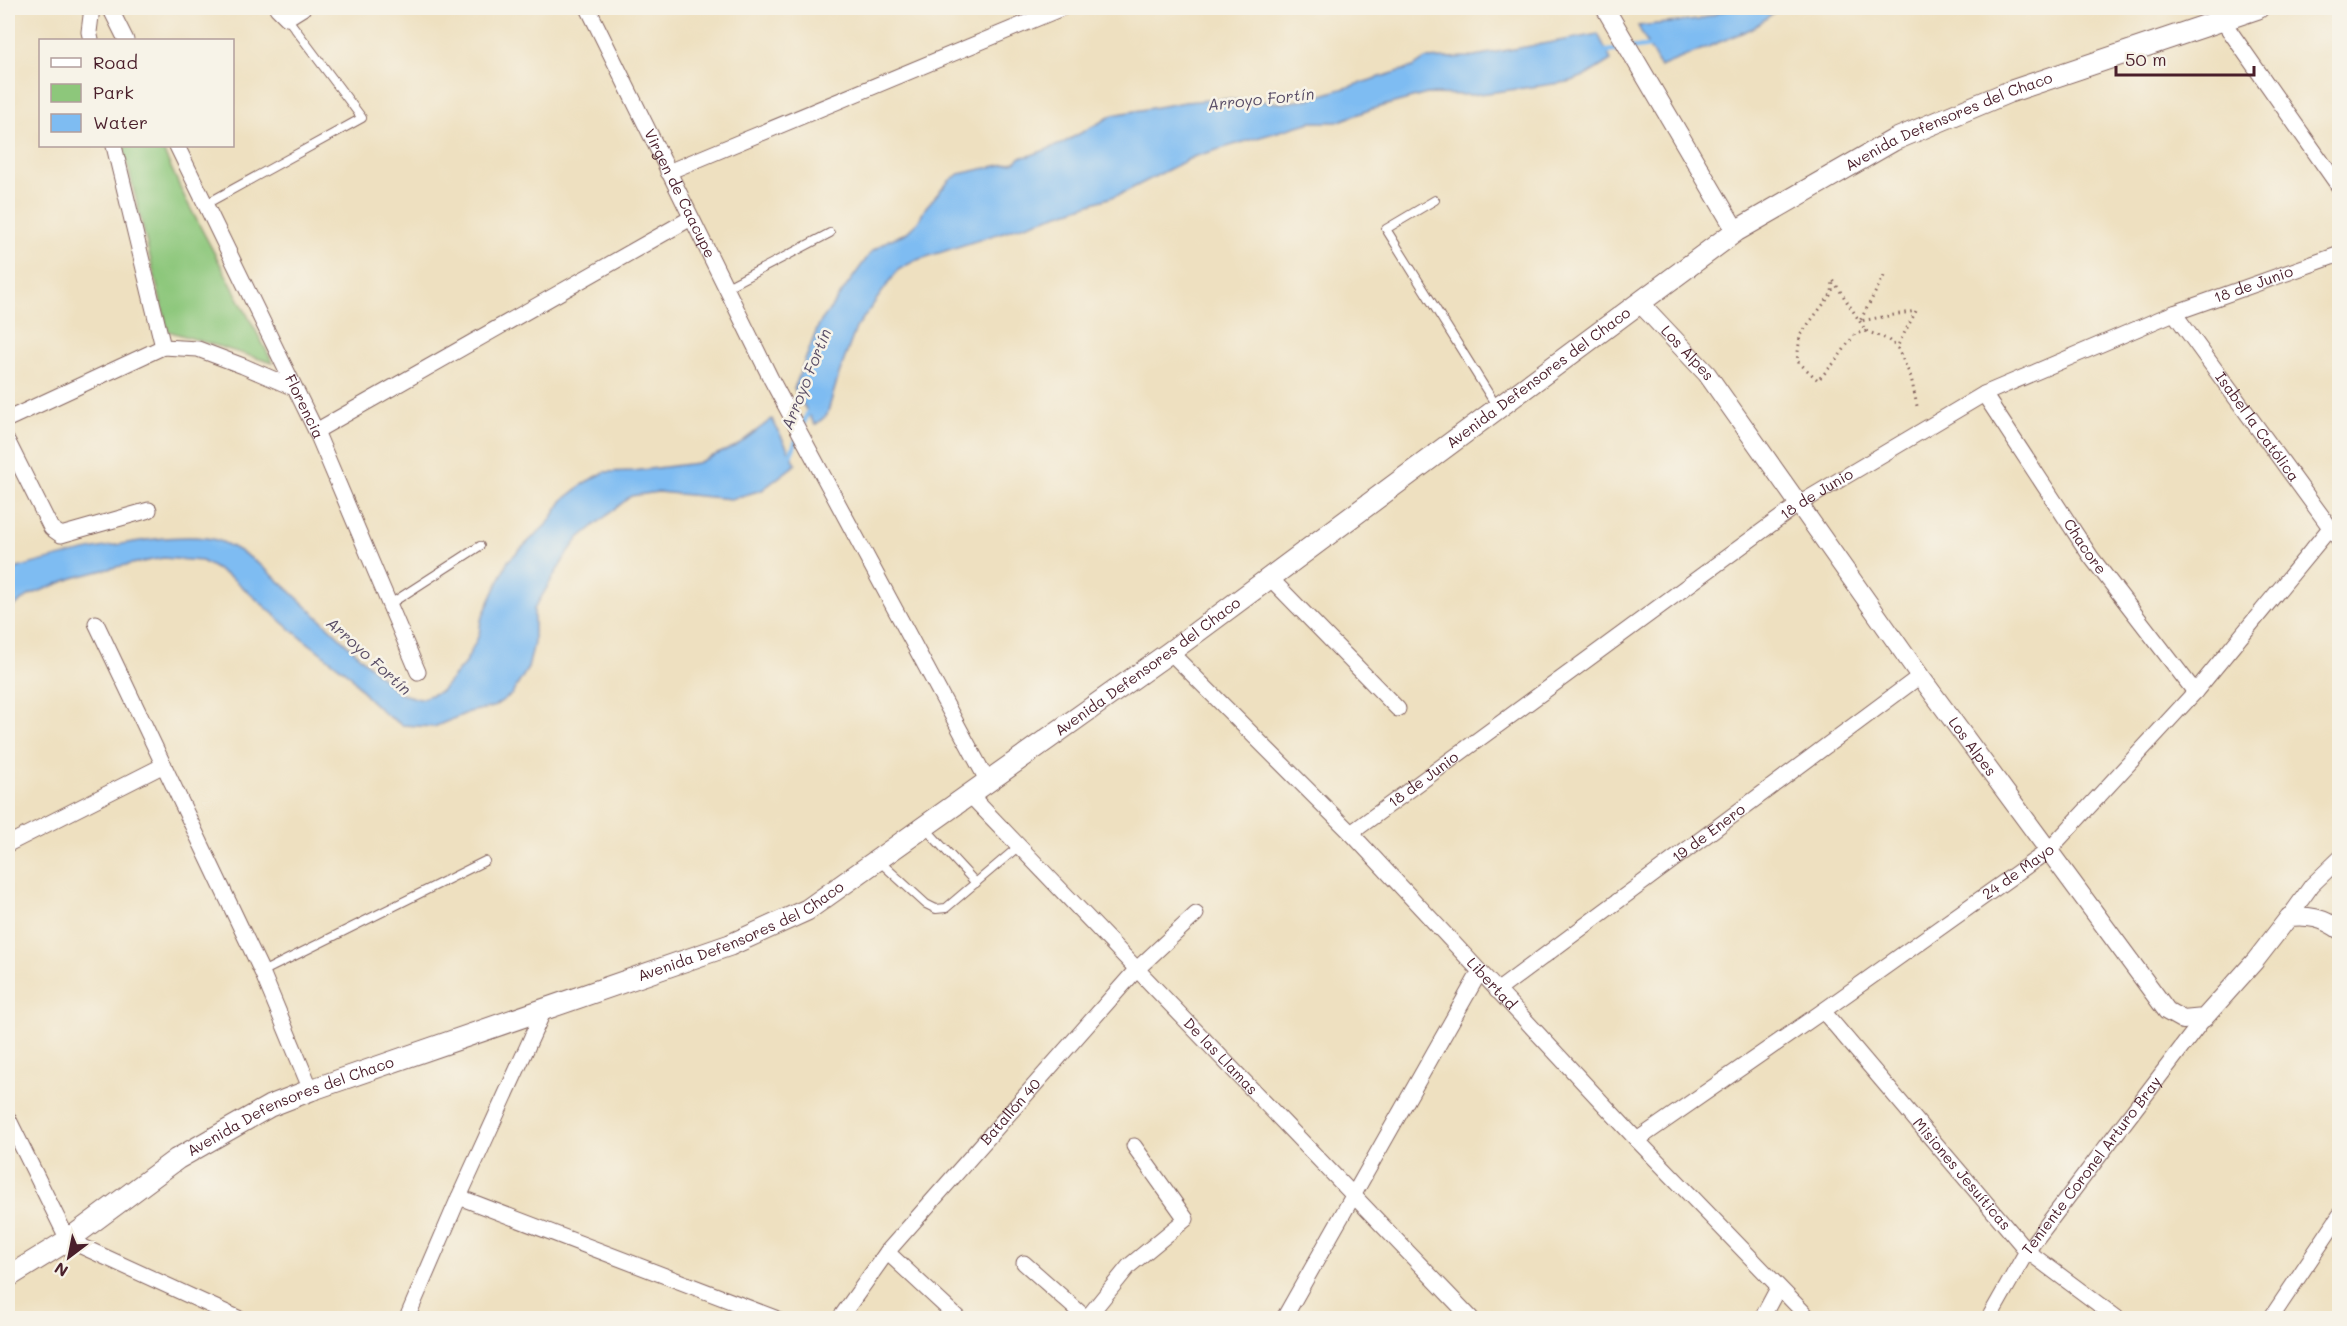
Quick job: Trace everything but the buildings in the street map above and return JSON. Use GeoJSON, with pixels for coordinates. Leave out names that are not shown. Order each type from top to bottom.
{"type":"FeatureCollection","features":[{"type":"Feature","properties":{"kind":"main road","name":"Avenida Defensores del Chaco"},"geometry":{"type":"LineString","coordinates":[[8,1277],[68,1240],[177,1159],[270,1106],[760,933],[807,910],[1170,652],[1736,231],[1894,140],[2009,92],[2258,8]]}},
{"type":"Feature","properties":{"kind":"street"},"geometry":{"type":"LineString","coordinates":[[91,39],[89,32],[92,8]]}},
{"type":"Feature","properties":{"kind":"street"},"geometry":{"type":"LineString","coordinates":[[110,8],[126,39]]}},
{"type":"Feature","properties":{"kind":"street"},"geometry":{"type":"LineString","coordinates":[[282,13],[303,8]]}},
{"type":"Feature","properties":{"kind":"street","name":"Virgen de Caacupe"},"geometry":{"type":"LineString","coordinates":[[588,8],[771,379],[988,782]]}},
{"type":"Feature","properties":{"kind":"street"},"geometry":{"type":"LineString","coordinates":[[668,172],[1062,8]]}},
{"type":"Feature","properties":{"kind":"street"},"geometry":{"type":"LineString","coordinates":[[1607,11],[1736,231]]}},
{"type":"Feature","properties":{"kind":"street"},"geometry":{"type":"LineString","coordinates":[[2222,20],[2340,188]]}},
{"type":"Feature","properties":{"kind":"street"},"geometry":{"type":"LineString","coordinates":[[114,147],[163,347]]}},
{"type":"Feature","properties":{"kind":"street","name":"Florencia"},"geometry":{"type":"LineString","coordinates":[[178,147],[316,431],[418,672]]}},
{"type":"Feature","properties":{"kind":"street"},"geometry":{"type":"LineString","coordinates":[[316,431],[690,218]]}},
{"type":"Feature","properties":{"kind":"street","name":"18 de Junio"},"geometry":{"type":"LineString","coordinates":[[1351,833],[1798,504],[1984,394],[2174,313],[2340,254]]}},
{"type":"Feature","properties":{"kind":"street","name":"Los Alpes"},"geometry":{"type":"LineString","coordinates":[[1640,303],[1707,374],[1920,676],[2167,1011],[2183,1020],[2204,1018]]}},
{"type":"Feature","properties":{"kind":"street","name":"Isabel la Católica"},"geometry":{"type":"LineString","coordinates":[[2174,313],[2335,534]]}},
{"type":"Feature","properties":{"kind":"street"},"geometry":{"type":"LineString","coordinates":[[8,419],[163,347],[198,349],[294,388]]}},
{"type":"Feature","properties":{"kind":"street","name":"Chacore"},"geometry":{"type":"LineString","coordinates":[[1984,394],[2091,557],[2195,692]]}},
{"type":"Feature","properties":{"kind":"street"},"geometry":{"type":"LineString","coordinates":[[8,442],[55,533],[61,535],[149,510]]}},
{"type":"Feature","properties":{"kind":"street","name":"24 de Mayo"},"geometry":{"type":"LineString","coordinates":[[1637,1140],[2049,850],[2195,692],[2335,534]]}},
{"type":"Feature","properties":{"kind":"street"},"geometry":{"type":"LineString","coordinates":[[1270,578],[1398,709]]}},
{"type":"Feature","properties":{"kind":"street"},"geometry":{"type":"LineString","coordinates":[[96,623],[262,972],[312,1090]]}},
{"type":"Feature","properties":{"kind":"street","name":"Libertad"},"geometry":{"type":"LineString","coordinates":[[1170,652],[1351,833],[1637,1140],[1809,1318]]}},
{"type":"Feature","properties":{"kind":"street","name":"19 de Enero"},"geometry":{"type":"LineString","coordinates":[[1497,991],[1920,676]]}},
{"type":"Feature","properties":{"kind":"street"},"geometry":{"type":"LineString","coordinates":[[8,844],[164,765]]}},
{"type":"Feature","properties":{"kind":"street","name":"De las Llamas"},"geometry":{"type":"LineString","coordinates":[[970,795],[1471,1318]]}},
{"type":"Feature","properties":{"kind":"street"},"geometry":{"type":"LineString","coordinates":[[2204,1018],[2255,961],[2312,885],[2340,858]]}},
{"type":"Feature","properties":{"kind":"street","name":"Batallón 40"},"geometry":{"type":"LineString","coordinates":[[840,1318],[887,1252],[1136,970],[1196,914]]}},
{"type":"Feature","properties":{"kind":"street"},"geometry":{"type":"LineString","coordinates":[[2289,917],[2308,915],[2330,923],[2340,930]]}},
{"type":"Feature","properties":{"kind":"street"},"geometry":{"type":"LineString","coordinates":[[1284,1318],[1479,972]]}},
{"type":"Feature","properties":{"kind":"street"},"geometry":{"type":"LineString","coordinates":[[407,1318],[545,1008]]}},
{"type":"Feature","properties":{"kind":"street","name":"Misiones Jesuíticas"},"geometry":{"type":"LineString","coordinates":[[1823,1011],[2027,1251],[2117,1318]]}},
{"type":"Feature","properties":{"kind":"street","name":"Teniente Coronel Arturo Bray"},"geometry":{"type":"LineString","coordinates":[[1989,1318],[2027,1251],[2204,1018]]}},
{"type":"Feature","properties":{"kind":"street"},"geometry":{"type":"LineString","coordinates":[[8,1118],[68,1240],[238,1318]]}},
{"type":"Feature","properties":{"kind":"street"},"geometry":{"type":"LineString","coordinates":[[1024,1263],[1086,1318],[1129,1266],[1186,1219],[1134,1146]]}},
{"type":"Feature","properties":{"kind":"street"},"geometry":{"type":"LineString","coordinates":[[459,1197],[775,1318]]}},
{"type":"Feature","properties":{"kind":"street"},"geometry":{"type":"LineString","coordinates":[[2271,1318],[2340,1215]]}},
{"type":"Feature","properties":{"kind":"street"},"geometry":{"type":"LineString","coordinates":[[887,1252],[958,1318]]}},
{"type":"Feature","properties":{"kind":"street"},"geometry":{"type":"LineString","coordinates":[[1762,1318],[1778,1288]]}},
{"type":"Feature","properties":{"kind":"lane"},"geometry":{"type":"LineString","coordinates":[[206,204],[362,118],[282,13]]}},
{"type":"Feature","properties":{"kind":"lane"},"geometry":{"type":"LineString","coordinates":[[1435,200],[1386,229],[1498,408]]}},
{"type":"Feature","properties":{"kind":"lane"},"geometry":{"type":"LineString","coordinates":[[727,287],[830,233]]}},
{"type":"Feature","properties":{"kind":"lane"},"geometry":{"type":"LineString","coordinates":[[390,604],[480,546]]}},
{"type":"Feature","properties":{"kind":"lane"},"geometry":{"type":"LineString","coordinates":[[924,827],[976,883]]}},
{"type":"Feature","properties":{"kind":"lane"},"geometry":{"type":"LineString","coordinates":[[878,860],[926,904],[936,909],[946,908],[1019,846]]}},
{"type":"Feature","properties":{"kind":"lane"},"geometry":{"type":"LineString","coordinates":[[262,972],[485,861]]}},
{"type":"Feature","properties":{"kind":"path"},"geometry":{"type":"LineString","coordinates":[[1860,321],[1884,276]]}},
{"type":"Feature","properties":{"kind":"path"},"geometry":{"type":"LineString","coordinates":[[1866,330],[1855,334],[1835,362],[1818,380],[1797,361],[1800,334],[1821,305],[1833,293],[1833,280],[1866,330],[1887,339],[1897,347],[1911,377],[1917,406]]}},
{"type":"Feature","properties":{"kind":"path"},"geometry":{"type":"LineString","coordinates":[[1860,321],[1916,311],[1897,347]]}},
{"type":"Feature","properties":{"kind":"green space"},"geometry":{"type":"Polygon","coordinates":[[[123,147],[161,147],[186,200],[273,363],[168,331],[123,147]]]}},
{"type":"Feature","properties":{"kind":"water"},"geometry":{"type":"Polygon","coordinates":[[[1732,8],[1780,8],[1753,28],[1660,67],[1638,26],[1698,20],[1732,8]]]}},
{"type":"Feature","properties":{"kind":"water"},"geometry":{"type":"Polygon","coordinates":[[[1598,34],[1611,60],[1587,75],[1568,82],[1472,95],[1427,94],[1372,109],[1337,122],[1311,122],[1193,157],[1121,194],[914,261],[898,270],[856,328],[827,415],[815,425],[794,389],[819,324],[872,251],[906,233],[918,222],[926,207],[949,181],[959,174],[1015,162],[1021,157],[1061,144],[1113,115],[1185,102],[1222,99],[1284,103],[1309,99],[1413,67],[1425,59],[1469,57],[1598,34]]]}},
{"type":"Feature","properties":{"kind":"water"},"geometry":{"type":"Polygon","coordinates":[[[772,419],[796,464],[762,490],[731,499],[658,492],[631,496],[579,538],[567,554],[534,609],[534,643],[528,668],[512,694],[493,707],[469,712],[434,727],[402,725],[385,714],[366,696],[351,676],[294,632],[232,578],[202,561],[163,558],[116,567],[73,578],[30,595],[8,610],[8,571],[84,551],[148,540],[177,537],[203,538],[222,542],[245,554],[286,587],[398,693],[420,699],[441,691],[465,663],[479,635],[481,620],[508,561],[548,523],[563,500],[586,482],[605,472],[697,463],[736,446],[772,419]]]}},
{"type":"Feature","properties":{"kind":"waterway","name":"Arroyo Fortín"},"geometry":{"type":"LineString","coordinates":[[1602,52],[1656,45]]}},
{"type":"Feature","properties":{"kind":"waterway","name":"Arroyo Fortín"},"geometry":{"type":"LineString","coordinates":[[788,460],[810,408]]}}]}
